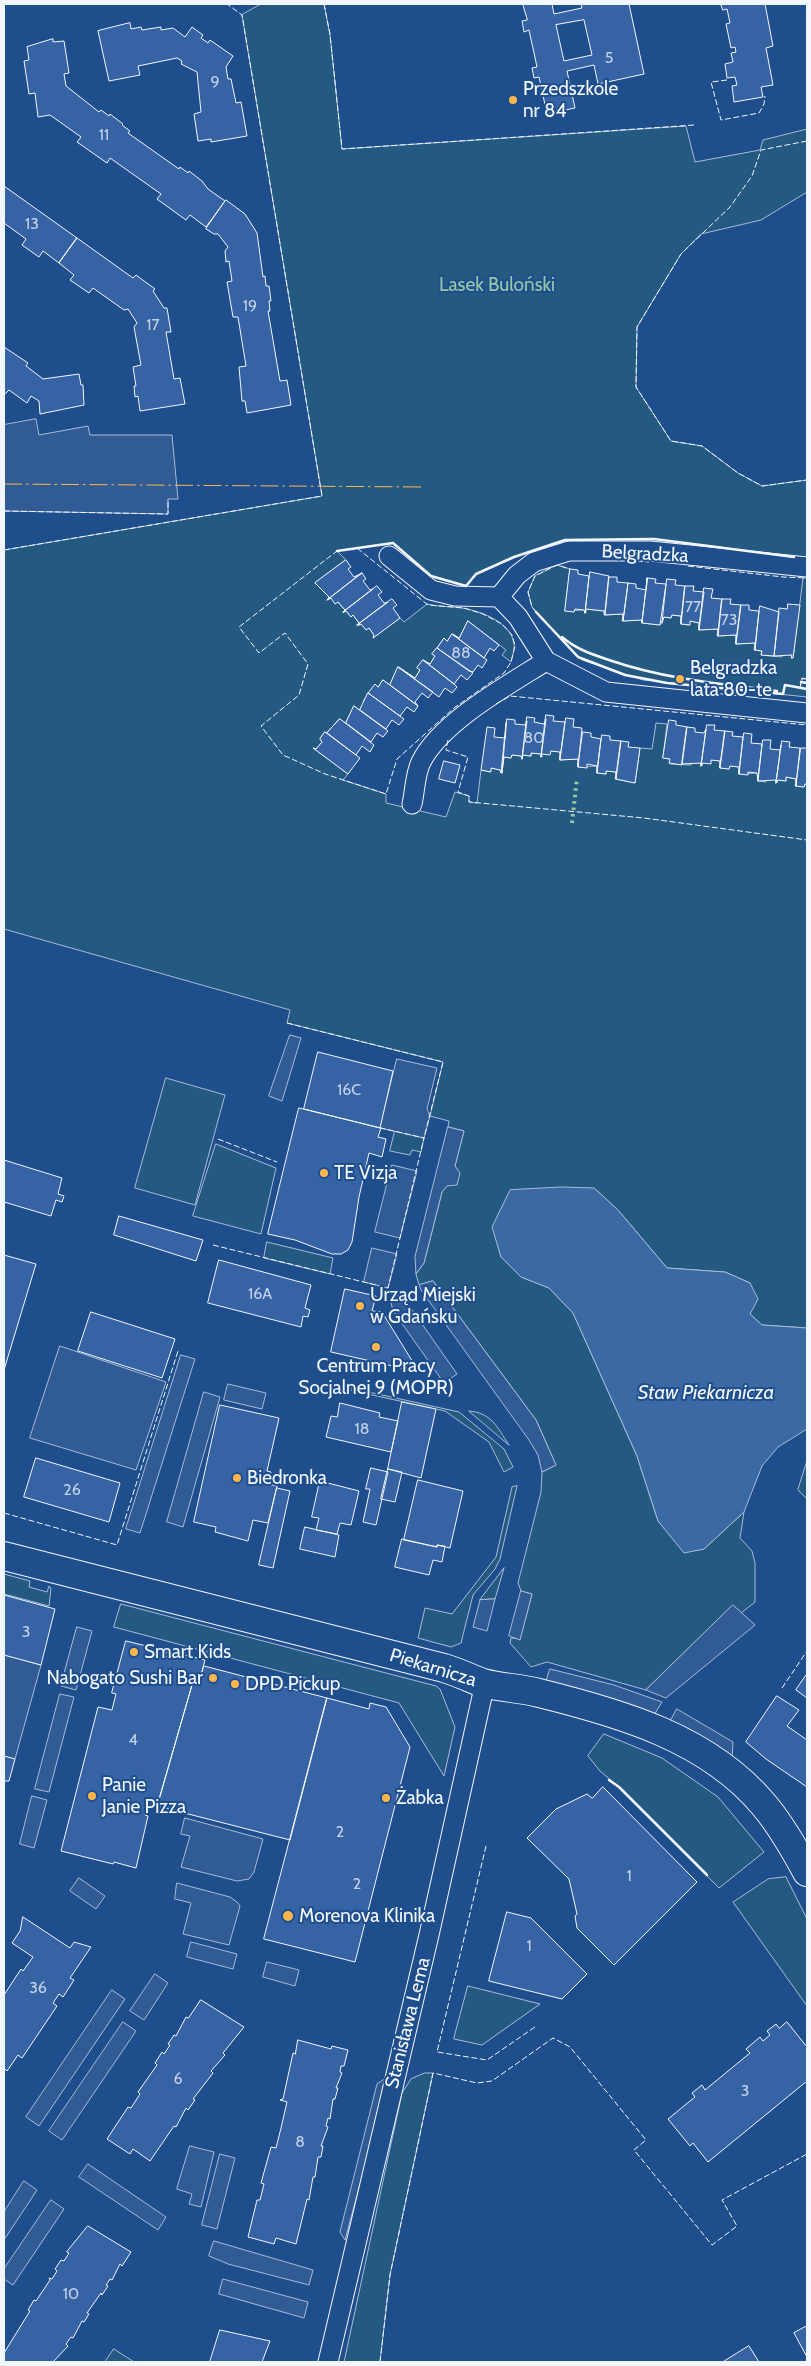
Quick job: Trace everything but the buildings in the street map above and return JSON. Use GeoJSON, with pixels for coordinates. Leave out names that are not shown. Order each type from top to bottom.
{"type":"FeatureCollection","features":[{"type":"Feature","properties":{"kind":"street","name":"Belgradzka"},"geometry":{"type":"LineString","coordinates":[[500,597],[517,574],[534,562],[570,551],[650,551],[807,567]]}},
{"type":"Feature","properties":{"kind":"street"},"geometry":{"type":"LineString","coordinates":[[388,556],[431,590],[455,596],[500,597],[518,617],[546,661],[606,692],[807,713]]}},
{"type":"Feature","properties":{"kind":"street"},"geometry":{"type":"LineString","coordinates":[[412,804],[420,764],[433,745],[469,712],[546,661]]}},
{"type":"Feature","properties":{"kind":"street","name":"Piekarnicza"},"geometry":{"type":"LineString","coordinates":[[4,1556],[444,1668],[485,1683],[517,1687],[620,1715],[659,1730],[696,1749],[726,1770],[763,1804],[779,1825],[807,1872]]}},
{"type":"Feature","properties":{"kind":"street","name":"Stanisława Lema"},"geometry":{"type":"LineString","coordinates":[[328,2362],[430,1935],[485,1683]]}},
{"type":"Feature","properties":{"kind":"green space","name":"Lasek Buloński"},"geometry":{"type":"Polygon","coordinates":[[[261,4],[324,4],[330,35],[342,149],[686,126],[695,162],[760,150],[763,140],[807,129],[807,192],[761,220],[701,234],[681,254],[637,327],[636,387],[671,441],[702,446],[738,473],[762,486],[807,480],[807,558],[654,539],[565,540],[514,557],[476,574],[466,586],[431,576],[392,543],[337,551],[346,560],[315,583],[329,597],[328,600],[331,598],[338,602],[345,610],[343,613],[346,611],[351,617],[353,615],[359,623],[358,626],[361,624],[369,628],[374,635],[373,638],[400,618],[404,622],[427,604],[462,608],[486,615],[501,623],[507,629],[514,643],[511,662],[502,655],[506,650],[468,621],[459,638],[453,634],[447,641],[444,638],[433,654],[435,656],[430,664],[423,660],[415,678],[399,667],[390,685],[383,680],[378,687],[375,685],[363,701],[365,703],[360,710],[354,706],[346,723],[339,719],[327,733],[325,732],[320,739],[322,742],[316,749],[313,748],[348,774],[343,780],[386,794],[386,803],[446,817],[455,792],[469,796],[469,802],[477,803],[481,770],[490,772],[491,768],[500,770],[501,773],[504,757],[511,758],[512,755],[521,756],[522,759],[523,755],[531,756],[531,753],[541,754],[542,757],[542,754],[551,751],[560,752],[560,760],[578,759],[578,767],[597,766],[597,773],[606,774],[606,771],[616,772],[615,779],[635,783],[640,748],[652,749],[656,723],[667,724],[663,758],[670,759],[670,764],[691,765],[691,762],[701,763],[702,766],[703,763],[711,760],[720,761],[720,768],[739,767],[739,774],[757,773],[758,781],[766,782],[766,778],[776,780],[777,783],[778,780],[786,781],[786,777],[796,779],[795,786],[804,787],[807,784],[807,1328],[762,1325],[750,1314],[750,1283],[725,1272],[667,1268],[618,1210],[594,1188],[493,1227],[501,1257],[521,1277],[549,1288],[573,1313],[637,1456],[658,1521],[684,1552],[704,1549],[744,1512],[740,1538],[752,1551],[755,1563],[755,1602],[741,1613],[733,1606],[646,1690],[547,1662],[531,1667],[510,1643],[511,1638],[520,1639],[532,1594],[521,1591],[518,1583],[541,1492],[542,1472],[556,1465],[536,1420],[433,1281],[419,1285],[416,1274],[424,1263],[442,1192],[457,1170],[455,1166],[464,1131],[448,1127],[449,1121],[430,1116],[443,1062],[287,1023],[290,1010],[4,929],[4,550],[322,496],[242,15],[261,4]]]}},
{"type":"Feature","properties":{"kind":"green space"},"geometry":{"type":"Polygon","coordinates":[[[557,565],[570,569],[565,611],[584,610],[586,613],[586,609],[604,611],[604,615],[623,614],[622,621],[642,620],[642,623],[660,625],[664,617],[671,618],[672,615],[681,616],[681,624],[689,625],[690,621],[699,623],[699,630],[718,629],[717,636],[736,635],[736,644],[755,643],[754,650],[762,651],[761,655],[782,657],[783,654],[792,655],[793,658],[803,578],[807,578],[807,679],[802,679],[800,688],[807,689],[807,697],[643,680],[582,660],[532,607],[528,592],[535,576],[557,565]]]}},
{"type":"Feature","properties":{"kind":"green space"},"geometry":{"type":"Polygon","coordinates":[[[166,1078],[225,1095],[195,1205],[135,1188],[166,1078]]]}},
{"type":"Feature","properties":{"kind":"green space"},"geometry":{"type":"Polygon","coordinates":[[[395,1131],[424,1138],[421,1152],[412,1150],[410,1155],[390,1151],[395,1131]]]}},
{"type":"Feature","properties":{"kind":"green space"},"geometry":{"type":"Polygon","coordinates":[[[216,1144],[276,1168],[261,1234],[193,1216],[216,1144]]]}},
{"type":"Feature","properties":{"kind":"green space"},"geometry":{"type":"Polygon","coordinates":[[[267,1242],[333,1258],[330,1274],[264,1258],[267,1242]]]}},
{"type":"Feature","properties":{"kind":"green space"},"geometry":{"type":"Polygon","coordinates":[[[337,1385],[459,1412],[504,1449],[513,1467],[504,1472],[489,1442],[445,1411],[336,1387],[337,1385]]]}},
{"type":"Feature","properties":{"kind":"green space"},"geometry":{"type":"Polygon","coordinates":[[[469,1411],[477,1412],[489,1418],[509,1445],[469,1411]]]}},
{"type":"Feature","properties":{"kind":"green space"},"geometry":{"type":"Polygon","coordinates":[[[807,1461],[807,1499],[798,1490],[807,1461]]]}},
{"type":"Feature","properties":{"kind":"green space"},"geometry":{"type":"Polygon","coordinates":[[[517,1486],[500,1559],[495,1569],[473,1595],[461,1643],[451,1647],[418,1638],[425,1608],[452,1614],[496,1557],[512,1487],[517,1486]]]}},
{"type":"Feature","properties":{"kind":"green space"},"geometry":{"type":"Polygon","coordinates":[[[504,1568],[495,1599],[480,1600],[504,1568]]]}},
{"type":"Feature","properties":{"kind":"green space"},"geometry":{"type":"Polygon","coordinates":[[[4,1574],[30,1581],[29,1587],[47,1592],[49,1586],[51,1588],[49,1606],[4,1594],[4,1574]]]}},
{"type":"Feature","properties":{"kind":"green space"},"geometry":{"type":"Polygon","coordinates":[[[121,1604],[436,1686],[440,1689],[455,1727],[444,1776],[399,1703],[114,1627],[121,1604]]]}},
{"type":"Feature","properties":{"kind":"green space"},"geometry":{"type":"Polygon","coordinates":[[[604,1734],[662,1758],[718,1797],[764,1852],[719,1888],[619,1787],[600,1771],[588,1756],[604,1734]]]}},
{"type":"Feature","properties":{"kind":"green space"},"geometry":{"type":"Polygon","coordinates":[[[786,1877],[807,1919],[807,2006],[733,1902],[768,1879],[786,1877]]]}},
{"type":"Feature","properties":{"kind":"green space"},"geometry":{"type":"Polygon","coordinates":[[[468,1986],[540,2004],[482,2045],[454,2039],[468,1986]]]}},
{"type":"Feature","properties":{"kind":"green space"},"geometry":{"type":"Polygon","coordinates":[[[425,2073],[433,2073],[390,2275],[380,2362],[344,2362],[402,2093],[411,2079],[425,2073]]]}},
{"type":"Feature","properties":{"kind":"green space"},"geometry":{"type":"Polygon","coordinates":[[[114,2349],[134,2362],[105,2362],[114,2349]]]}},
{"type":"Feature","properties":{"kind":"shaded area"},"geometry":{"type":"Polygon","coordinates":[[[36,419],[39,435],[88,426],[90,435],[172,435],[178,499],[168,499],[168,514],[4,511],[4,425],[36,419]]]}},
{"type":"Feature","properties":{"kind":"shaded area"},"geometry":{"type":"Polygon","coordinates":[[[290,1035],[301,1038],[282,1101],[269,1096],[290,1035]]]}},
{"type":"Feature","properties":{"kind":"shaded area"},"geometry":{"type":"Polygon","coordinates":[[[397,1059],[437,1068],[427,1109],[430,1116],[424,1138],[380,1128],[397,1059]]]}},
{"type":"Feature","properties":{"kind":"shaded area"},"geometry":{"type":"Polygon","coordinates":[[[448,1127],[464,1131],[455,1166],[460,1173],[457,1185],[447,1186],[442,1192],[424,1263],[416,1274],[415,1257],[448,1127]]]}},
{"type":"Feature","properties":{"kind":"shaded area"},"geometry":{"type":"Polygon","coordinates":[[[392,1165],[417,1171],[400,1238],[375,1232],[392,1165]]]}},
{"type":"Feature","properties":{"kind":"shaded area"},"geometry":{"type":"Polygon","coordinates":[[[372,1248],[397,1254],[388,1288],[364,1282],[372,1248]]]}},
{"type":"Feature","properties":{"kind":"shaded area"},"geometry":{"type":"Polygon","coordinates":[[[433,1281],[536,1420],[556,1465],[542,1472],[538,1455],[529,1440],[421,1290],[419,1285],[433,1281]]]}},
{"type":"Feature","properties":{"kind":"shaded area"},"geometry":{"type":"Polygon","coordinates":[[[399,1291],[457,1374],[444,1383],[393,1311],[390,1298],[398,1295],[399,1291]]]}},
{"type":"Feature","properties":{"kind":"shaded area"},"geometry":{"type":"Polygon","coordinates":[[[60,1346],[166,1382],[136,1470],[30,1438],[60,1346]]]}},
{"type":"Feature","properties":{"kind":"shaded area"},"geometry":{"type":"Polygon","coordinates":[[[181,1355],[195,1359],[140,1533],[126,1529],[181,1355]]]}},
{"type":"Feature","properties":{"kind":"shaded area"},"geometry":{"type":"Polygon","coordinates":[[[228,1384],[266,1393],[262,1409],[224,1400],[228,1384]]]}},
{"type":"Feature","properties":{"kind":"shaded area"},"geometry":{"type":"Polygon","coordinates":[[[204,1392],[220,1397],[183,1527],[167,1522],[204,1392]]]}},
{"type":"Feature","properties":{"kind":"shaded area"},"geometry":{"type":"Polygon","coordinates":[[[521,1591],[532,1594],[520,1640],[509,1636],[521,1591]]]}},
{"type":"Feature","properties":{"kind":"shaded area"},"geometry":{"type":"Polygon","coordinates":[[[495,1599],[487,1631],[473,1627],[480,1600],[495,1599]]]}},
{"type":"Feature","properties":{"kind":"shaded area"},"geometry":{"type":"Polygon","coordinates":[[[733,1605],[755,1625],[666,1698],[646,1690],[733,1605]]]}},
{"type":"Feature","properties":{"kind":"shaded area"},"geometry":{"type":"Polygon","coordinates":[[[77,1627],[92,1631],[76,1690],[61,1686],[77,1627]]]}},
{"type":"Feature","properties":{"kind":"shaded area"},"geometry":{"type":"Polygon","coordinates":[[[4,1655],[41,1665],[15,1759],[4,1756],[4,1655]]]}},
{"type":"Feature","properties":{"kind":"shaded area"},"geometry":{"type":"Polygon","coordinates":[[[550,1669],[614,1685],[662,1702],[654,1715],[546,1682],[550,1669]]]}},
{"type":"Feature","properties":{"kind":"shaded area"},"geometry":{"type":"Polygon","coordinates":[[[60,1694],[74,1697],[49,1792],[35,1789],[60,1694]]]}},
{"type":"Feature","properties":{"kind":"shaded area"},"geometry":{"type":"Polygon","coordinates":[[[677,1709],[733,1742],[732,1760],[670,1722],[677,1709]]]}},
{"type":"Feature","properties":{"kind":"shaded area"},"geometry":{"type":"Polygon","coordinates":[[[32,1796],[47,1800],[34,1848],[20,1844],[32,1796]]]}},
{"type":"Feature","properties":{"kind":"shaded area"},"geometry":{"type":"Polygon","coordinates":[[[185,1818],[263,1839],[254,1872],[249,1879],[237,1881],[181,1867],[190,1836],[181,1834],[185,1818]]]}},
{"type":"Feature","properties":{"kind":"shaded area"},"geometry":{"type":"Polygon","coordinates":[[[79,1878],[105,1896],[96,1909],[70,1891],[79,1878]]]}},
{"type":"Feature","properties":{"kind":"shaded area"},"geometry":{"type":"Polygon","coordinates":[[[177,1883],[230,1897],[237,1902],[240,1906],[229,1945],[183,1934],[191,1903],[175,1899],[177,1883]]]}},
{"type":"Feature","properties":{"kind":"shaded area"},"geometry":{"type":"Polygon","coordinates":[[[191,1942],[237,1954],[233,1969],[187,1957],[191,1942]]]}},
{"type":"Feature","properties":{"kind":"shaded area"},"geometry":{"type":"Polygon","coordinates":[[[267,1962],[299,1970],[295,1986],[263,1977],[267,1962]]]}},
{"type":"Feature","properties":{"kind":"shaded area"},"geometry":{"type":"Polygon","coordinates":[[[155,1974],[168,1983],[144,2020],[130,2011],[155,1974]]]}},
{"type":"Feature","properties":{"kind":"shaded area"},"geometry":{"type":"Polygon","coordinates":[[[112,1990],[125,1999],[39,2126],[26,2117],[112,1990]]]}},
{"type":"Feature","properties":{"kind":"shaded area"},"geometry":{"type":"Polygon","coordinates":[[[123,2022],[136,2031],[62,2140],[49,2131],[123,2022]]]}},
{"type":"Feature","properties":{"kind":"shaded area"},"geometry":{"type":"Polygon","coordinates":[[[385,2079],[345,2240],[340,2232],[377,2084],[385,2079]]]}},
{"type":"Feature","properties":{"kind":"shaded area"},"geometry":{"type":"Polygon","coordinates":[[[190,2146],[214,2152],[201,2207],[189,2204],[192,2194],[177,2189],[190,2146]]]}},
{"type":"Feature","properties":{"kind":"shaded area"},"geometry":{"type":"Polygon","coordinates":[[[220,2154],[235,2158],[217,2229],[202,2225],[220,2154]]]}},
{"type":"Feature","properties":{"kind":"shaded area"},"geometry":{"type":"Polygon","coordinates":[[[88,2164],[166,2217],[158,2230],[79,2177],[88,2164]]]}},
{"type":"Feature","properties":{"kind":"shaded area"},"geometry":{"type":"Polygon","coordinates":[[[24,2181],[37,2190],[4,2240],[4,2212],[24,2181]]]}},
{"type":"Feature","properties":{"kind":"shaded area"},"geometry":{"type":"Polygon","coordinates":[[[51,2200],[64,2209],[13,2285],[4,2279],[4,2269],[51,2200]]]}},
{"type":"Feature","properties":{"kind":"shaded area"},"geometry":{"type":"Polygon","coordinates":[[[214,2241],[313,2270],[309,2285],[228,2264],[209,2256],[214,2241]]]}},
{"type":"Feature","properties":{"kind":"shaded area"},"geometry":{"type":"Polygon","coordinates":[[[223,2279],[308,2302],[304,2318],[219,2294],[223,2279]]]}},
{"type":"Feature","properties":{"kind":"water","name":"Staw Piekarnicza"},"geometry":{"type":"Polygon","coordinates":[[[562,1187],[594,1188],[618,1210],[667,1268],[725,1272],[750,1283],[758,1299],[750,1314],[762,1325],[807,1328],[807,1429],[778,1447],[762,1466],[744,1512],[704,1549],[684,1553],[658,1521],[637,1456],[573,1313],[549,1288],[521,1277],[501,1257],[492,1227],[510,1190],[562,1187]]]}},
{"type":"Feature","properties":{"kind":"hedge"},"geometry":{"type":"LineString","coordinates":[[572,823],[577,778]]}},
{"type":"Feature","properties":{"kind":"fence"},"geometry":{"type":"LineString","coordinates":[[4,550],[322,496],[242,15],[227,4]]}},
{"type":"Feature","properties":{"kind":"fence"},"geometry":{"type":"LineString","coordinates":[[324,4],[330,34],[342,149],[694,125]]}},
{"type":"Feature","properties":{"kind":"fence"},"geometry":{"type":"LineString","coordinates":[[727,80],[711,82],[721,120],[759,113],[764,104],[765,96]]}},
{"type":"Feature","properties":{"kind":"fence"},"geometry":{"type":"LineString","coordinates":[[807,141],[761,150],[752,176],[730,207],[681,254],[637,327],[636,387],[671,441],[702,446],[738,473],[762,486],[807,480]]}},
{"type":"Feature","properties":{"kind":"fence"},"geometry":{"type":"LineString","coordinates":[[4,511],[168,514],[168,499]]}},
{"type":"Feature","properties":{"kind":"fence"},"geometry":{"type":"LineString","coordinates":[[357,548],[428,605],[464,608],[483,614],[502,624],[512,635],[515,646],[511,662],[504,673],[454,708],[397,759],[386,794],[325,774],[283,755],[261,726],[299,695],[308,664],[285,633],[259,653],[239,627],[337,551],[357,548]]}},
{"type":"Feature","properties":{"kind":"fence"},"geometry":{"type":"LineString","coordinates":[[628,560],[649,562]]}},
{"type":"Feature","properties":{"kind":"fence"},"geometry":{"type":"LineString","coordinates":[[536,612],[532,607],[528,592],[535,576],[557,565],[570,569]]}},
{"type":"Feature","properties":{"kind":"fence"},"geometry":{"type":"LineString","coordinates":[[688,566],[807,578]]}},
{"type":"Feature","properties":{"kind":"fence"},"geometry":{"type":"LineString","coordinates":[[800,688],[802,678],[807,679]]}},
{"type":"Feature","properties":{"kind":"fence"},"geometry":{"type":"LineString","coordinates":[[496,704],[510,696],[807,725]]}},
{"type":"Feature","properties":{"kind":"fence"},"geometry":{"type":"LineString","coordinates":[[448,740],[446,750],[468,757],[458,792],[469,796],[469,802],[644,818],[807,840]]}},
{"type":"Feature","properties":{"kind":"fence"},"geometry":{"type":"LineString","coordinates":[[287,1023],[443,1062],[424,1138]]}},
{"type":"Feature","properties":{"kind":"fence"},"geometry":{"type":"LineString","coordinates":[[213,1245],[388,1288],[424,1138],[381,1128]]}},
{"type":"Feature","properties":{"kind":"fence"},"geometry":{"type":"LineString","coordinates":[[218,1139],[277,1162]]}},
{"type":"Feature","properties":{"kind":"fence"},"geometry":{"type":"LineString","coordinates":[[4,1513],[117,1545],[178,1351]]}},
{"type":"Feature","properties":{"kind":"fence"},"geometry":{"type":"LineString","coordinates":[[782,1688],[807,1651]]}},
{"type":"Feature","properties":{"kind":"fence"},"geometry":{"type":"LineString","coordinates":[[486,1846],[437,2052],[487,2060],[535,2027]]}},
{"type":"Feature","properties":{"kind":"fence"},"geometry":{"type":"LineString","coordinates":[[380,2362],[390,2275],[433,2073],[477,2083],[492,2081],[553,2038],[570,2047],[646,2140],[634,2150],[712,2245],[737,2226],[722,2200],[807,2154]]}},
{"type":"Feature","properties":{"kind":"wall"},"geometry":{"type":"LineString","coordinates":[[337,551],[393,543],[431,576],[466,586],[476,574],[514,557],[565,540],[654,539],[794,557]]}},
{"type":"Feature","properties":{"kind":"wall"},"geometry":{"type":"LineString","coordinates":[[536,612],[578,657],[625,675],[667,683],[783,694],[785,685],[807,689]]}},
{"type":"Feature","properties":{"kind":"wall"},"geometry":{"type":"LineString","coordinates":[[562,637],[578,648],[590,653],[650,672],[692,680],[777,691]]}},
{"type":"Feature","properties":{"kind":"wall"},"geometry":{"type":"LineString","coordinates":[[801,682],[807,683]]}},
{"type":"Feature","properties":{"kind":"wall"},"geometry":{"type":"LineString","coordinates":[[609,1780],[619,1787],[707,1875]]}},
{"type":"Feature","properties":{"kind":"power"},"geometry":{"type":"LineString","coordinates":[[4,484],[424,487]]}},
{"type":"Feature","properties":{"kind":"place","name":"Przedszkole nr 84"},"geometry":{"type":"Point","coordinates":[513,100]}},
{"type":"Feature","properties":{"kind":"place","name":"Belgradzka lata 80-te"},"geometry":{"type":"Point","coordinates":[680,679]}},
{"type":"Feature","properties":{"kind":"place","name":"TE Vizja"},"geometry":{"type":"Point","coordinates":[324,1173]}},
{"type":"Feature","properties":{"kind":"place","name":"Urząd Miejski w Gdańsku"},"geometry":{"type":"Point","coordinates":[360,1306]}},
{"type":"Feature","properties":{"kind":"place","name":"Centrum Pracy Socjalnej 9 (MOPR)"},"geometry":{"type":"Point","coordinates":[376,1347]}},
{"type":"Feature","properties":{"kind":"place","name":"Biedronka"},"geometry":{"type":"Point","coordinates":[237,1478]}},
{"type":"Feature","properties":{"kind":"place","name":"Smart Kids"},"geometry":{"type":"Point","coordinates":[134,1652]}},
{"type":"Feature","properties":{"kind":"place","name":"Nabogato Sushi Bar"},"geometry":{"type":"Point","coordinates":[213,1678]}},
{"type":"Feature","properties":{"kind":"place","name":"DPD Pickup"},"geometry":{"type":"Point","coordinates":[235,1684]}},
{"type":"Feature","properties":{"kind":"place","name":"Panie Janie Pizza"},"geometry":{"type":"Point","coordinates":[92,1796]}},
{"type":"Feature","properties":{"kind":"place","name":"Żabka"},"geometry":{"type":"Point","coordinates":[386,1798]}},
{"type":"Feature","properties":{"kind":"place","name":"Morenova Klinika"},"geometry":{"type":"Point","coordinates":[288,1916]}}]}
